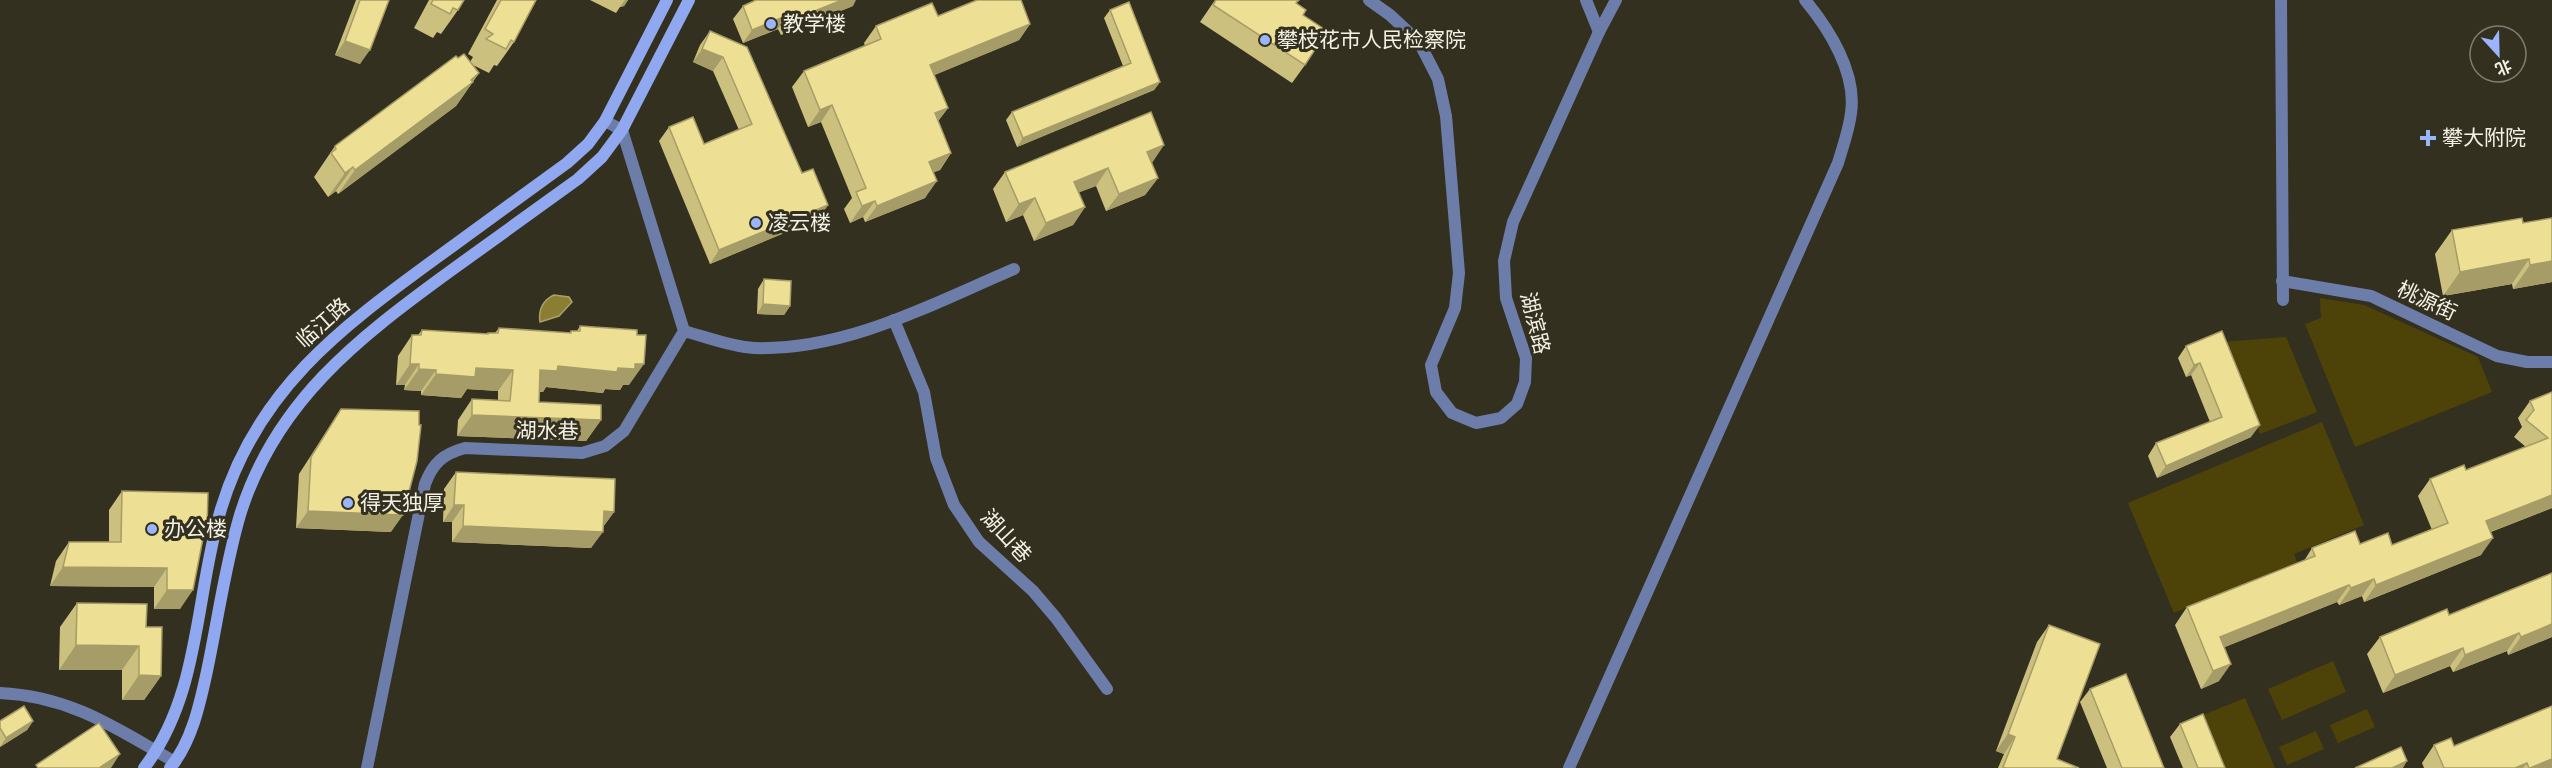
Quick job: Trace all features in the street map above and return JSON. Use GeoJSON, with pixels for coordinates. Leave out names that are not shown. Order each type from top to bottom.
{"type":"FeatureCollection","features":[{"type":"Feature","properties":{"kind":"main road","name":"临江路"},"geometry":{"type":"LineString","coordinates":[[144,768],[157,752],[170,728],[186,679],[211,547],[221,508],[235,471],[276,401],[297,373],[347,324],[567,163],[588,144],[605,121],[667,0]]}},
{"type":"Feature","properties":{"kind":"main road","name":"临江路"},"geometry":{"type":"LineString","coordinates":[[173,765],[199,706],[231,550],[241,513],[270,444],[290,413],[312,386],[360,339],[578,179],[602,157],[622,130],[689,0]]}},
{"type":"Feature","properties":{"kind":"street","name":"湖滨路"},"geometry":{"type":"LineString","coordinates":[[1369,0],[1390,15],[1419,42],[1438,79],[1446,116],[1459,273],[1455,308],[1431,365],[1436,392],[1452,413],[1476,423],[1501,418],[1517,404],[1525,382],[1526,358],[1506,298],[1504,261],[1512,222],[1599,32],[1616,0]]}},
{"type":"Feature","properties":{"kind":"street"},"geometry":{"type":"LineString","coordinates":[[1586,0],[1599,32]]}},
{"type":"Feature","properties":{"kind":"street"},"geometry":{"type":"LineString","coordinates":[[1569,768],[1839,163],[1852,112],[1848,71],[1817,14],[1805,0]]}},
{"type":"Feature","properties":{"kind":"street"},"geometry":{"type":"LineString","coordinates":[[2280,0],[2283,300]]}},
{"type":"Feature","properties":{"kind":"street"},"geometry":{"type":"LineString","coordinates":[[605,121],[622,130],[684,331],[752,348],[801,346],[845,337],[894,320],[1014,269]]}},
{"type":"Feature","properties":{"kind":"street","name":"桃源街"},"geometry":{"type":"LineString","coordinates":[[2282,282],[2371,296],[2497,356],[2526,362],[2552,362]]}},
{"type":"Feature","properties":{"kind":"street","name":"湖山巷"},"geometry":{"type":"LineString","coordinates":[[894,320],[924,392],[936,458],[954,505],[979,542],[1033,591],[1056,618],[1107,689]]}},
{"type":"Feature","properties":{"kind":"street","name":"湖水巷"},"geometry":{"type":"LineString","coordinates":[[367,768],[425,484],[438,460],[450,452],[465,448],[582,453],[605,446],[624,431],[684,331]]}},
{"type":"Feature","properties":{"kind":"street"},"geometry":{"type":"LineString","coordinates":[[0,693],[54,700],[84,711],[157,752],[173,765]]}},
{"type":"Feature","properties":{"kind":"shaded area"},"geometry":{"type":"Polygon","coordinates":[[[554,295],[569,297],[572,302],[559,316],[540,322],[542,306],[554,295]]]}},
{"type":"Feature","properties":{"kind":"shaded area"},"geometry":{"type":"Polygon","coordinates":[[[2320,298],[2364,305],[2478,357],[2492,392],[2355,447],[2305,324],[2321,318],[2320,298]]]}},
{"type":"Feature","properties":{"kind":"shaded area"},"geometry":{"type":"Polygon","coordinates":[[[2286,337],[2317,412],[2260,434],[2223,342],[2286,337]]]}},
{"type":"Feature","properties":{"kind":"shaded area"},"geometry":{"type":"Polygon","coordinates":[[[2322,422],[2364,525],[2294,554],[2297,562],[2174,613],[2128,503],[2322,422]]]}},
{"type":"Feature","properties":{"kind":"shaded area"},"geometry":{"type":"Polygon","coordinates":[[[2333,661],[2346,692],[2282,720],[2268,689],[2333,661]]]}},
{"type":"Feature","properties":{"kind":"shaded area"},"geometry":{"type":"Polygon","coordinates":[[[2245,698],[2275,768],[2225,768],[2203,715],[2245,698]]]}},
{"type":"Feature","properties":{"kind":"shaded area"},"geometry":{"type":"Polygon","coordinates":[[[2367,709],[2375,727],[2338,743],[2330,725],[2367,709]]]}},
{"type":"Feature","properties":{"kind":"shaded area"},"geometry":{"type":"Polygon","coordinates":[[[2316,731],[2324,749],[2287,765],[2279,747],[2316,731]]]}},
{"type":"Feature","properties":{"kind":"building"},"geometry":{"type":"Polygon","coordinates":[[[360,0],[389,0],[370,50],[345,41],[360,0]]]}},
{"type":"Feature","properties":{"kind":"building"},"geometry":{"type":"Polygon","coordinates":[[[433,0],[464,0],[458,10],[453,8],[450,14],[431,4],[433,0]]]}},
{"type":"Feature","properties":{"kind":"building"},"geometry":{"type":"Polygon","coordinates":[[[501,0],[536,0],[514,42],[511,40],[506,49],[486,39],[493,34],[485,29],[501,0]]]}},
{"type":"Feature","properties":{"kind":"building"},"geometry":{"type":"Polygon","coordinates":[[[756,0],[842,0],[790,21],[788,15],[752,30],[743,6],[756,0]]]}},
{"type":"Feature","properties":{"kind":"building"},"geometry":{"type":"Polygon","coordinates":[[[977,0],[1021,0],[1030,24],[930,65],[948,108],[935,113],[951,153],[929,162],[937,181],[877,206],[875,201],[862,206],[856,192],[866,188],[832,105],[820,110],[804,71],[881,39],[876,26],[932,3],[938,16],[977,0]]]}},
{"type":"Feature","properties":{"kind":"building"},"geometry":{"type":"Polygon","coordinates":[[[1216,0],[1299,0],[1296,3],[1306,10],[1303,15],[1327,31],[1305,65],[1213,5],[1216,0]]]}},
{"type":"Feature","properties":{"kind":"building"},"geometry":{"type":"Polygon","coordinates":[[[1129,2],[1160,82],[1023,138],[1012,112],[1131,63],[1110,10],[1129,2]]]}},
{"type":"Feature","properties":{"kind":"building"},"geometry":{"type":"Polygon","coordinates":[[[710,31],[747,47],[802,173],[813,169],[828,205],[719,250],[669,127],[693,117],[704,144],[752,124],[723,57],[702,49],[710,31]]]}},
{"type":"Feature","properties":{"kind":"building"},"geometry":{"type":"Polygon","coordinates":[[[464,54],[479,73],[471,80],[473,82],[355,170],[353,167],[345,173],[331,153],[336,149],[335,146],[456,56],[458,58],[464,54]]]}},
{"type":"Feature","properties":{"kind":"building"},"geometry":{"type":"Polygon","coordinates":[[[1151,112],[1164,145],[1147,152],[1158,178],[1119,194],[1108,168],[1074,182],[1085,207],[1046,223],[1035,198],[1019,204],[1005,172],[1151,112]]]}},
{"type":"Feature","properties":{"kind":"building"},"geometry":{"type":"Polygon","coordinates":[[[2522,218],[2523,223],[2552,218],[2552,261],[2530,265],[2529,259],[2460,272],[2452,230],[2522,218]]]}},
{"type":"Feature","properties":{"kind":"building"},"geometry":{"type":"Polygon","coordinates":[[[764,279],[791,281],[790,306],[763,304],[764,279]]]}},
{"type":"Feature","properties":{"kind":"building"},"geometry":{"type":"Polygon","coordinates":[[[580,326],[637,330],[637,335],[646,335],[644,364],[635,364],[635,369],[618,368],[617,372],[558,366],[557,371],[540,370],[539,402],[601,405],[601,420],[472,415],[472,399],[510,401],[513,370],[476,368],[475,377],[436,374],[436,370],[419,369],[419,364],[410,364],[412,335],[421,335],[422,330],[488,334],[498,333],[499,328],[571,333],[571,331],[580,331],[580,326]]]}},
{"type":"Feature","properties":{"kind":"building"},"geometry":{"type":"Polygon","coordinates":[[[2222,331],[2260,425],[2166,466],[2156,443],[2222,417],[2200,363],[2194,365],[2186,346],[2222,331]]]}},
{"type":"Feature","properties":{"kind":"building"},"geometry":{"type":"Polygon","coordinates":[[[2552,392],[2552,495],[2486,521],[2493,538],[2376,585],[2374,579],[2351,588],[2349,585],[2220,637],[2231,664],[2213,671],[2187,607],[2315,556],[2312,548],[2355,531],[2360,544],[2388,533],[2392,545],[2448,523],[2430,479],[2464,465],[2466,470],[2548,438],[2526,420],[2534,410],[2530,401],[2552,392]]]}},
{"type":"Feature","properties":{"kind":"building","name":"得天独厚"},"geometry":{"type":"Polygon","coordinates":[[[341,409],[419,411],[419,425],[421,425],[417,461],[403,515],[308,511],[311,457],[341,409]]]}},
{"type":"Feature","properties":{"kind":"building"},"geometry":{"type":"Polygon","coordinates":[[[456,472],[615,479],[614,512],[604,511],[603,532],[463,526],[464,505],[454,505],[456,472]]]}},
{"type":"Feature","properties":{"kind":"building"},"geometry":{"type":"Polygon","coordinates":[[[122,491],[208,493],[207,528],[205,528],[193,590],[167,590],[167,568],[63,567],[69,542],[121,542],[122,491]]]}},
{"type":"Feature","properties":{"kind":"building"},"geometry":{"type":"Polygon","coordinates":[[[2552,573],[2552,624],[2521,637],[2519,633],[2465,655],[2463,648],[2395,675],[2380,637],[2447,609],[2449,615],[2552,573]]]}},
{"type":"Feature","properties":{"kind":"building"},"geometry":{"type":"Polygon","coordinates":[[[77,603],[147,604],[146,627],[162,627],[161,676],[139,675],[139,646],[76,645],[77,603]]]}},
{"type":"Feature","properties":{"kind":"building"},"geometry":{"type":"Polygon","coordinates":[[[2049,625],[2100,644],[2057,759],[2079,768],[2006,768],[2003,767],[2015,737],[2008,734],[2049,625]]]}},
{"type":"Feature","properties":{"kind":"building"},"geometry":{"type":"Polygon","coordinates":[[[2126,674],[2164,768],[2122,768],[2090,689],[2126,674]]]}},
{"type":"Feature","properties":{"kind":"building"},"geometry":{"type":"Polygon","coordinates":[[[24,706],[33,721],[6,738],[0,728],[0,721],[24,706]]]}},
{"type":"Feature","properties":{"kind":"building"},"geometry":{"type":"Polygon","coordinates":[[[2552,706],[2552,759],[2530,768],[2527,763],[2515,768],[2444,768],[2434,745],[2451,738],[2454,746],[2552,706]]]}},
{"type":"Feature","properties":{"kind":"building"},"geometry":{"type":"Polygon","coordinates":[[[2203,714],[2225,768],[2198,768],[2180,724],[2203,714]]]}},
{"type":"Feature","properties":{"kind":"building"},"geometry":{"type":"Polygon","coordinates":[[[99,723],[120,754],[99,768],[38,768],[36,765],[99,723]]]}},
{"type":"Feature","properties":{"kind":"building"},"geometry":{"type":"Polygon","coordinates":[[[2401,747],[2407,761],[2392,768],[2355,768],[2401,747]]]}},
{"type":"Feature","properties":{"kind":"place","name":"教学楼"},"geometry":{"type":"Point","coordinates":[771,24]}},
{"type":"Feature","properties":{"kind":"place","name":"攀枝花市人民检察院"},"geometry":{"type":"Point","coordinates":[1265,40]}},
{"type":"Feature","properties":{"kind":"place","name":"攀大附院"},"geometry":{"type":"Point","coordinates":[2428,138]}},
{"type":"Feature","properties":{"kind":"place","name":"凌云楼"},"geometry":{"type":"Point","coordinates":[756,223]}},
{"type":"Feature","properties":{"kind":"place","name":"得天独厚"},"geometry":{"type":"Point","coordinates":[348,503]}},
{"type":"Feature","properties":{"kind":"place","name":"办公楼"},"geometry":{"type":"Point","coordinates":[152,529]}}]}
